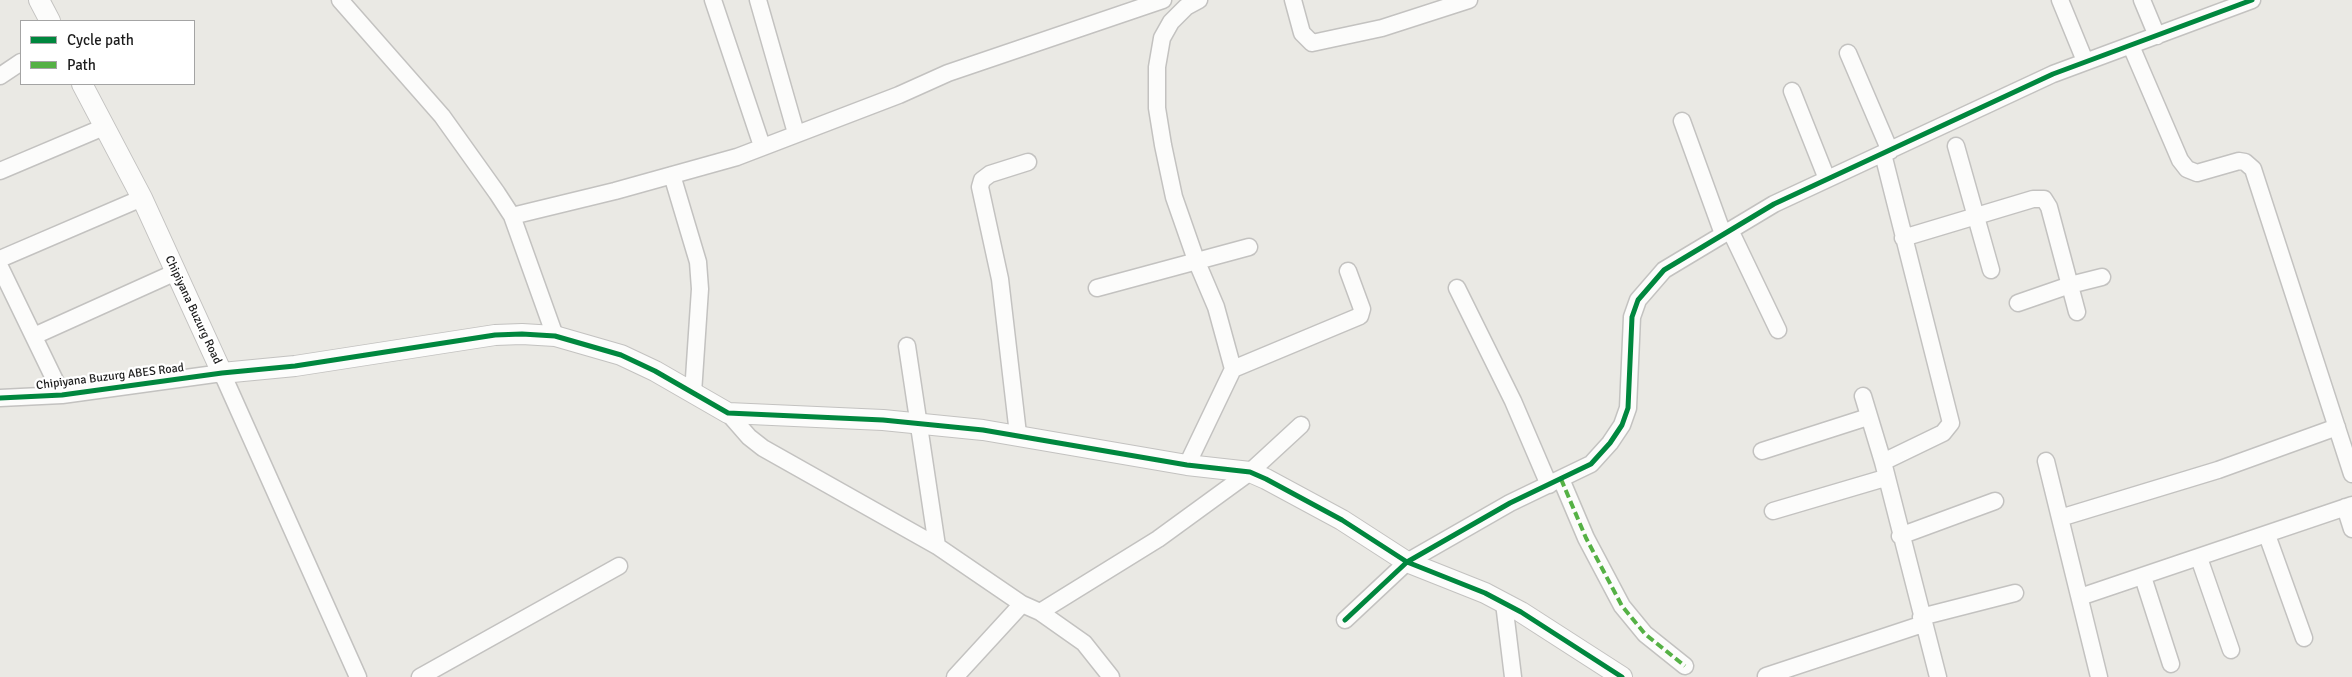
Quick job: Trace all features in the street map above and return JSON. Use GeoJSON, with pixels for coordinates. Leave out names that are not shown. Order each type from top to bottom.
{"type":"FeatureCollection","features":[{"type":"Feature","properties":{"kind":"street"},"geometry":{"type":"LineString","coordinates":[[40,0],[50,20]]}},
{"type":"Feature","properties":{"kind":"street"},"geometry":{"type":"LineString","coordinates":[[342,0],[442,116],[512,216],[555,336]]}},
{"type":"Feature","properties":{"kind":"street"},"geometry":{"type":"LineString","coordinates":[[713,0],[762,146]]}},
{"type":"Feature","properties":{"kind":"street"},"geometry":{"type":"LineString","coordinates":[[758,0],[796,133]]}},
{"type":"Feature","properties":{"kind":"street"},"geometry":{"type":"LineString","coordinates":[[512,216],[672,175],[737,156],[899,95],[948,73],[1163,0],[1171,22]]}},
{"type":"Feature","properties":{"kind":"street"},"geometry":{"type":"LineString","coordinates":[[1187,465],[1232,369],[1216,307],[1196,260],[1174,197],[1157,108],[1157,67],[1162,38],[1171,22],[1186,7],[1199,0]]}},
{"type":"Feature","properties":{"kind":"street"},"geometry":{"type":"LineString","coordinates":[[1293,0],[1302,33],[1312,43],[1382,28],[1469,0]]}},
{"type":"Feature","properties":{"kind":"street"},"geometry":{"type":"LineString","coordinates":[[2060,0],[2085,61]]}},
{"type":"Feature","properties":{"kind":"street"},"geometry":{"type":"LineString","coordinates":[[2142,0],[2157,36]]}},
{"type":"Feature","properties":{"kind":"street"},"geometry":{"type":"LineString","coordinates":[[1345,620],[1407,562],[1510,503],[1590,464],[1610,443],[1622,425],[1628,408],[1632,317],[1638,300],[1664,270],[1774,204],[1827,179],[2085,61],[2132,46],[2252,0]]}},
{"type":"Feature","properties":{"kind":"street"},"geometry":{"type":"LineString","coordinates":[[2132,46],[2180,160],[2186,169],[2197,173],[2239,161],[2245,162],[2253,169],[2352,474]]}},
{"type":"Feature","properties":{"kind":"street"},"geometry":{"type":"LineString","coordinates":[[1773,511],[1884,470],[1943,434],[1951,422],[1904,238],[1886,152],[1848,53]]}},
{"type":"Feature","properties":{"kind":"street"},"geometry":{"type":"LineString","coordinates":[[0,76],[20,63]]}},
{"type":"Feature","properties":{"kind":"street","name":"Chipiyana Buzurg Road"},"geometry":{"type":"LineString","coordinates":[[83,85],[142,198],[358,677]]}},
{"type":"Feature","properties":{"kind":"street"},"geometry":{"type":"LineString","coordinates":[[1792,91],[1827,179]]}},
{"type":"Feature","properties":{"kind":"street"},"geometry":{"type":"LineString","coordinates":[[1682,121],[1726,232],[1778,330]]}},
{"type":"Feature","properties":{"kind":"street"},"geometry":{"type":"LineString","coordinates":[[0,171],[104,127]]}},
{"type":"Feature","properties":{"kind":"street"},"geometry":{"type":"LineString","coordinates":[[1956,146],[1991,270]]}},
{"type":"Feature","properties":{"kind":"street"},"geometry":{"type":"LineString","coordinates":[[1018,434],[1000,278],[980,187],[982,180],[990,174],[1028,162]]}},
{"type":"Feature","properties":{"kind":"street"},"geometry":{"type":"LineString","coordinates":[[672,175],[698,262],[700,289],[693,393]]}},
{"type":"Feature","properties":{"kind":"street"},"geometry":{"type":"LineString","coordinates":[[0,259],[142,198]]}},
{"type":"Feature","properties":{"kind":"street"},"geometry":{"type":"LineString","coordinates":[[1904,238],[2033,199],[2047,202],[2077,312]]}},
{"type":"Feature","properties":{"kind":"street"},"geometry":{"type":"LineString","coordinates":[[1097,288],[1249,247]]}},
{"type":"Feature","properties":{"kind":"street"},"geometry":{"type":"LineString","coordinates":[[0,267],[62,395]]}},
{"type":"Feature","properties":{"kind":"street"},"geometry":{"type":"LineString","coordinates":[[1232,369],[1360,316],[1362,309],[1348,271]]}},
{"type":"Feature","properties":{"kind":"street"},"geometry":{"type":"LineString","coordinates":[[34,336],[176,272]]}},
{"type":"Feature","properties":{"kind":"street"},"geometry":{"type":"LineString","coordinates":[[2018,303],[2070,285],[2102,277]]}},
{"type":"Feature","properties":{"kind":"street"},"geometry":{"type":"LineString","coordinates":[[1457,288],[1555,482],[1622,606],[1645,634],[1685,666]]}},
{"type":"Feature","properties":{"kind":"street"},"geometry":{"type":"LineString","coordinates":[[222,373],[295,366],[495,335],[555,336],[621,356],[728,413],[748,436],[763,448],[937,546],[1022,604],[1040,612],[1084,643],[1111,677]]}},
{"type":"Feature","properties":{"kind":"street"},"geometry":{"type":"LineString","coordinates":[[907,346],[937,546]]}},
{"type":"Feature","properties":{"kind":"street","name":"Chipiyana Buzurg ABES Road"},"geometry":{"type":"LineString","coordinates":[[0,398],[62,395],[222,373]]}},
{"type":"Feature","properties":{"kind":"street"},"geometry":{"type":"LineString","coordinates":[[1863,396],[1938,677]]}},
{"type":"Feature","properties":{"kind":"street"},"geometry":{"type":"LineString","coordinates":[[728,413],[920,424],[1018,434],[1187,465],[1250,472],[1334,515],[1407,562],[1439,573],[1504,603],[1622,677]]}},
{"type":"Feature","properties":{"kind":"street"},"geometry":{"type":"LineString","coordinates":[[1762,451],[1868,417]]}},
{"type":"Feature","properties":{"kind":"street"},"geometry":{"type":"LineString","coordinates":[[1040,612],[1158,539],[1250,472],[1301,425]]}},
{"type":"Feature","properties":{"kind":"street"},"geometry":{"type":"LineString","coordinates":[[2060,518],[2218,470],[2337,427]]}},
{"type":"Feature","properties":{"kind":"street"},"geometry":{"type":"LineString","coordinates":[[2046,461],[2099,677]]}},
{"type":"Feature","properties":{"kind":"street"},"geometry":{"type":"LineString","coordinates":[[1900,536],[1995,501]]}},
{"type":"Feature","properties":{"kind":"street"},"geometry":{"type":"LineString","coordinates":[[2080,597],[2348,506],[2352,529]]}},
{"type":"Feature","properties":{"kind":"street"},"geometry":{"type":"LineString","coordinates":[[2267,535],[2304,638]]}},
{"type":"Feature","properties":{"kind":"street"},"geometry":{"type":"LineString","coordinates":[[2199,558],[2232,650]]}},
{"type":"Feature","properties":{"kind":"street"},"geometry":{"type":"LineString","coordinates":[[420,677],[619,566]]}},
{"type":"Feature","properties":{"kind":"street"},"geometry":{"type":"LineString","coordinates":[[2143,577],[2171,664]]}},
{"type":"Feature","properties":{"kind":"street"},"geometry":{"type":"LineString","coordinates":[[1766,676],[1922,620],[2015,593]]}},
{"type":"Feature","properties":{"kind":"street"},"geometry":{"type":"LineString","coordinates":[[1504,603],[1513,677]]}},
{"type":"Feature","properties":{"kind":"street"},"geometry":{"type":"LineString","coordinates":[[955,677],[1022,604]]}},
{"type":"Feature","properties":{"kind":"marked path"},"geometry":{"type":"LineString","coordinates":[[1561,479],[1586,538],[1622,606],[1645,634],[1685,666]]}},
{"type":"Feature","properties":{"kind":"cycle path"},"geometry":{"type":"LineString","coordinates":[[1345,620],[1407,562],[1510,503],[1591,464],[1610,443],[1622,425],[1628,408],[1632,317],[1638,300],[1664,270],[1774,204],[2053,74],[2252,0]]}},
{"type":"Feature","properties":{"kind":"cycle path"},"geometry":{"type":"LineString","coordinates":[[0,398],[62,395],[222,373],[295,366],[495,335],[555,336],[621,355],[655,371],[728,413],[883,420],[983,430],[1187,465],[1250,472],[1342,520],[1407,562],[1485,593],[1521,612],[1622,677]]}}]}
